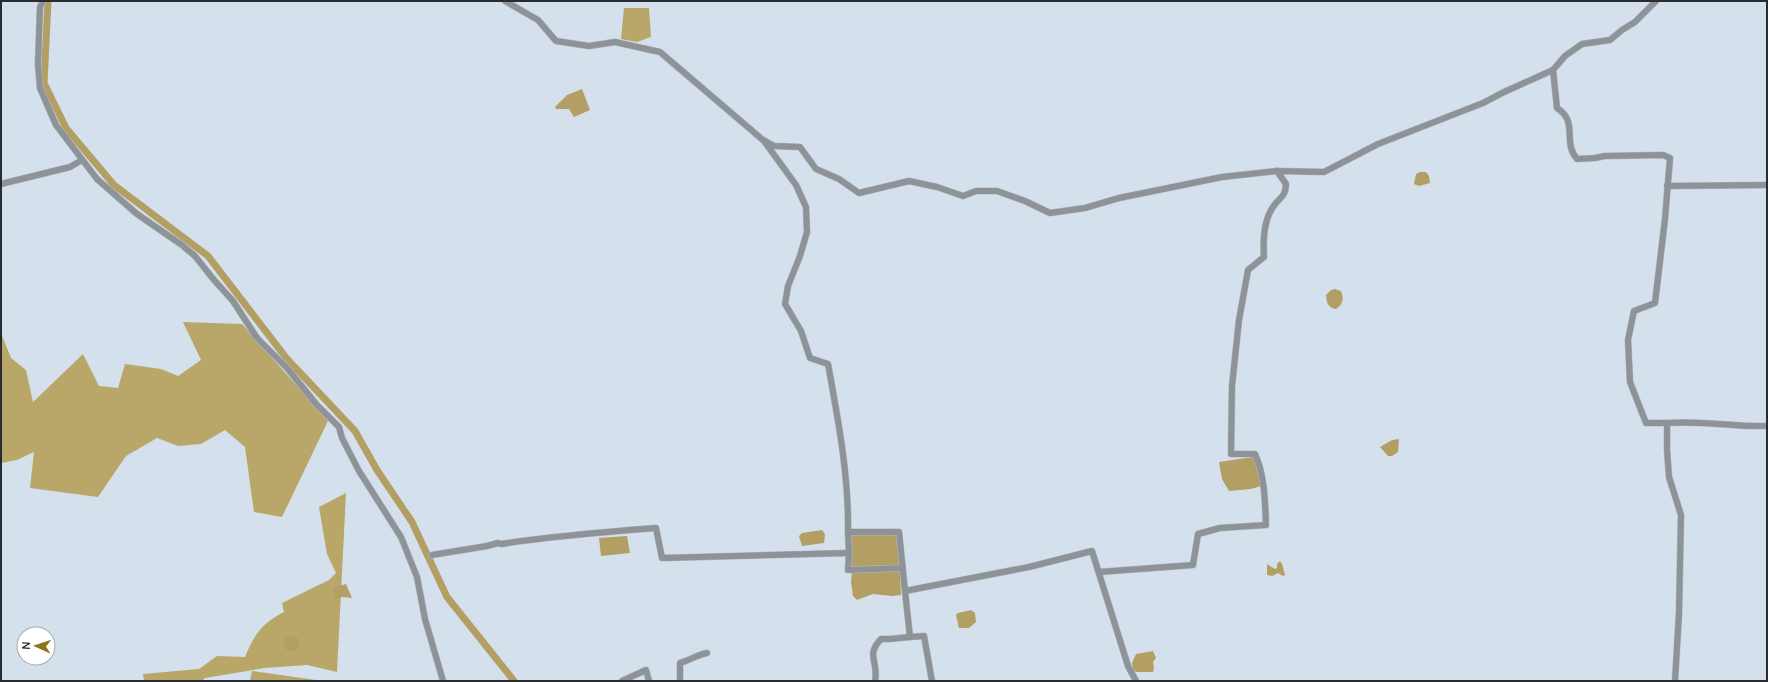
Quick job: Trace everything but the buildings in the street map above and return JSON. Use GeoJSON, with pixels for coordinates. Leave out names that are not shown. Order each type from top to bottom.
{"type":"FeatureCollection","features":[{"type":"Feature","properties":{"kind":"street"},"geometry":{"type":"LineString","coordinates":[[43,1],[40,7],[38,64],[40,88],[56,125],[97,180],[137,214],[196,256],[214,280],[233,301],[257,338],[287,368],[318,405],[339,426],[342,438],[359,471],[401,537],[417,577],[425,619],[443,681]]}},
{"type":"Feature","properties":{"kind":"street"},"geometry":{"type":"LineString","coordinates":[[506,1],[538,20],[556,41],[589,46],[615,42],[660,52],[764,140],[774,146],[800,147],[816,169],[839,180],[859,193],[909,181],[937,187],[963,196],[976,191],[997,191],[1024,201],[1050,214],[1085,208],[1119,198],[1222,177],[1276,171],[1324,172],[1378,144],[1483,103],[1553,70],[1565,56],[1582,44],[1610,40],[1635,22],[1656,1]]}},
{"type":"Feature","properties":{"kind":"street"},"geometry":{"type":"LineString","coordinates":[[1553,70],[1557,108],[1564,112],[1568,119],[1572,153],[1577,158],[1662,155],[1670,158],[1655,303],[1634,311],[1628,340],[1630,382],[1646,423],[1686,421],[1729,426],[1767,426]]}},
{"type":"Feature","properties":{"kind":"street"},"geometry":{"type":"LineString","coordinates":[[764,140],[796,185],[806,207],[807,232],[800,256],[788,286],[785,304],[801,332],[810,358],[828,364],[843,452],[849,509],[848,570],[902,568]]}},
{"type":"Feature","properties":{"kind":"street"},"geometry":{"type":"LineString","coordinates":[[1,184],[70,166],[82,160]]}},
{"type":"Feature","properties":{"kind":"street"},"geometry":{"type":"LineString","coordinates":[[1099,572],[1193,565],[1198,534],[1220,528],[1266,525],[1264,492],[1260,464],[1255,454],[1231,454],[1232,386],[1239,320],[1248,270],[1264,257],[1263,242],[1265,224],[1272,208],[1286,194],[1286,184],[1276,171]]}},
{"type":"Feature","properties":{"kind":"street"},"geometry":{"type":"LineString","coordinates":[[1667,186],[1767,186]]}},
{"type":"Feature","properties":{"kind":"street"},"geometry":{"type":"LineString","coordinates":[[1667,422],[1669,477],[1681,515],[1679,613],[1675,681]]}},
{"type":"Feature","properties":{"kind":"street"},"geometry":{"type":"LineString","coordinates":[[432,555],[498,543],[501,544],[532,539],[570,536],[584,532],[656,528],[662,558],[849,553]]}},
{"type":"Feature","properties":{"kind":"street"},"geometry":{"type":"LineString","coordinates":[[848,532],[899,532],[910,637]]}},
{"type":"Feature","properties":{"kind":"street"},"geometry":{"type":"LineString","coordinates":[[906,591],[1036,566],[1092,551],[1128,666],[1136,681]]}},
{"type":"Feature","properties":{"kind":"street"},"geometry":{"type":"LineString","coordinates":[[875,681],[876,673],[872,657],[874,646],[881,638],[890,639],[924,636],[932,681]]}},
{"type":"Feature","properties":{"kind":"street"},"geometry":{"type":"LineString","coordinates":[[680,681],[680,663],[691,660],[698,655],[707,653]]}},
{"type":"Feature","properties":{"kind":"street"},"geometry":{"type":"LineString","coordinates":[[622,681],[646,670],[649,681]]}},
{"type":"Feature","properties":{"kind":"shaded area"},"geometry":{"type":"Polygon","coordinates":[[[624,8],[649,8],[651,37],[637,42],[621,39],[624,8]]]}},
{"type":"Feature","properties":{"kind":"shaded area"},"geometry":{"type":"Polygon","coordinates":[[[582,89],[590,110],[574,117],[569,109],[556,109],[555,107],[567,95],[582,89]]]}},
{"type":"Feature","properties":{"kind":"shaded area"},"geometry":{"type":"Polygon","coordinates":[[[1426,172],[1429,176],[1430,183],[1419,186],[1414,184],[1416,174],[1426,172]]]}},
{"type":"Feature","properties":{"kind":"shaded area"},"geometry":{"type":"Polygon","coordinates":[[[1335,289],[1341,291],[1342,296],[1342,301],[1336,309],[1328,304],[1326,295],[1331,290],[1335,289]]]}},
{"type":"Feature","properties":{"kind":"shaded area"},"geometry":{"type":"Polygon","coordinates":[[[183,322],[242,324],[328,421],[282,517],[254,512],[245,447],[225,430],[201,444],[178,446],[157,438],[126,456],[98,497],[30,488],[34,452],[17,460],[1,463],[1,333],[11,358],[26,370],[33,402],[83,354],[99,386],[118,388],[125,364],[161,369],[178,376],[201,360],[183,322]]]}},
{"type":"Feature","properties":{"kind":"shaded area"},"geometry":{"type":"Polygon","coordinates":[[[1399,439],[1398,452],[1392,456],[1388,456],[1380,447],[1392,440],[1399,439]]]}},
{"type":"Feature","properties":{"kind":"shaded area"},"geometry":{"type":"Polygon","coordinates":[[[1253,457],[1257,464],[1261,486],[1251,489],[1229,491],[1222,479],[1219,462],[1253,457]]]}},
{"type":"Feature","properties":{"kind":"shaded area"},"geometry":{"type":"Polygon","coordinates":[[[346,493],[337,672],[307,665],[265,668],[205,678],[202,681],[144,681],[143,674],[199,669],[217,656],[245,657],[255,636],[264,625],[284,612],[282,603],[329,580],[336,573],[327,554],[319,507],[346,493]]]}},
{"type":"Feature","properties":{"kind":"shaded area"},"geometry":{"type":"Polygon","coordinates":[[[822,530],[825,534],[824,543],[802,546],[799,536],[802,533],[822,530]]]}},
{"type":"Feature","properties":{"kind":"shaded area"},"geometry":{"type":"Polygon","coordinates":[[[850,535],[897,535],[900,565],[850,567],[850,535]]]}},
{"type":"Feature","properties":{"kind":"shaded area"},"geometry":{"type":"Polygon","coordinates":[[[627,536],[630,553],[601,556],[599,538],[627,536]]]}},
{"type":"Feature","properties":{"kind":"shaded area"},"geometry":{"type":"Polygon","coordinates":[[[1280,561],[1285,575],[1283,576],[1278,573],[1272,576],[1267,575],[1267,564],[1275,569],[1280,561]]]}},
{"type":"Feature","properties":{"kind":"shaded area"},"geometry":{"type":"Polygon","coordinates":[[[900,570],[901,595],[892,596],[873,594],[857,600],[853,596],[851,582],[852,572],[900,570]]]}},
{"type":"Feature","properties":{"kind":"shaded area"},"geometry":{"type":"Polygon","coordinates":[[[346,584],[352,598],[342,597],[335,599],[333,593],[335,587],[346,584]]]}},
{"type":"Feature","properties":{"kind":"shaded area"},"geometry":{"type":"Polygon","coordinates":[[[971,610],[975,613],[976,622],[969,628],[959,628],[956,615],[958,613],[971,610]]]}},
{"type":"Feature","properties":{"kind":"shaded area"},"geometry":{"type":"Polygon","coordinates":[[[291,635],[297,637],[299,643],[297,649],[291,651],[285,649],[283,643],[285,637],[291,635]]]}},
{"type":"Feature","properties":{"kind":"shaded area"},"geometry":{"type":"Polygon","coordinates":[[[1153,651],[1156,658],[1153,662],[1153,672],[1136,672],[1133,669],[1132,663],[1136,654],[1153,651]]]}},
{"type":"Feature","properties":{"kind":"shaded area"},"geometry":{"type":"Polygon","coordinates":[[[252,671],[323,681],[250,681],[252,671]]]}},
{"type":"Feature","properties":{"kind":"waterway"},"geometry":{"type":"LineString","coordinates":[[48,1],[44,83],[66,128],[114,185],[208,256],[287,359],[355,431],[377,470],[412,522],[447,597],[514,681]]}}]}
